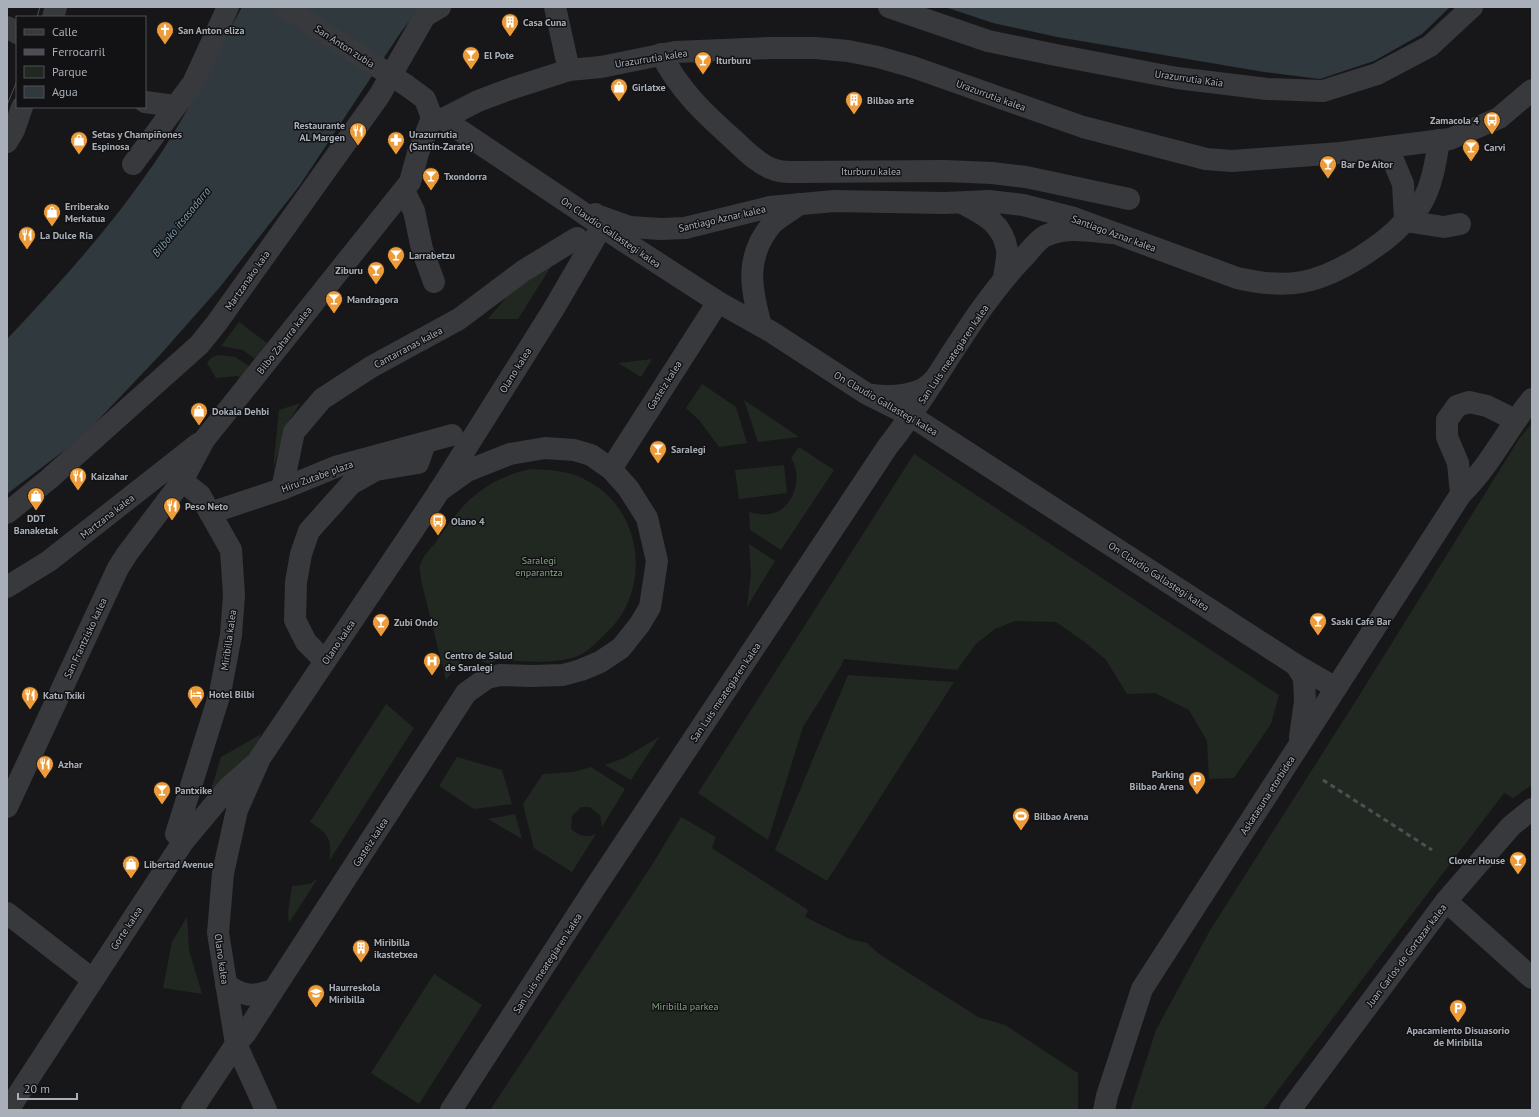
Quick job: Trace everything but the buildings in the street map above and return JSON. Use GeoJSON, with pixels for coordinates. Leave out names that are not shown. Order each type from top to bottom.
{"type":"FeatureCollection","features":[{"type":"Feature","properties":{"kind":"street"},"geometry":{"type":"LineString","coordinates":[[133,164],[193,83],[228,7]]}},
{"type":"Feature","properties":{"kind":"street","name":"San Anton zubia"},"geometry":{"type":"LineString","coordinates":[[284,7],[406,85],[425,99],[437,119]]}},
{"type":"Feature","properties":{"kind":"street","name":"Martzanako kaia"},"geometry":{"type":"LineString","coordinates":[[7,513],[49,479],[200,345],[379,96],[425,16],[440,7]]}},
{"type":"Feature","properties":{"kind":"street"},"geometry":{"type":"LineString","coordinates":[[555,7],[569,70]]}},
{"type":"Feature","properties":{"kind":"street","name":"Urazurrutia Kaia"},"geometry":{"type":"LineString","coordinates":[[889,7],[988,41],[1056,55],[1177,78],[1267,89],[1323,91],[1377,74],[1430,46],[1472,7]]}},
{"type":"Feature","properties":{"kind":"street"},"geometry":{"type":"LineString","coordinates":[[7,27],[16,32]]}},
{"type":"Feature","properties":{"kind":"street","name":"Urazurrutia kalea"},"geometry":{"type":"LineString","coordinates":[[437,119],[478,101],[569,70],[601,67],[674,52],[771,48],[815,48],[848,51],[913,67],[1083,127],[1206,159],[1232,161],[1388,148],[1450,139],[1499,118],[1532,90]]}},
{"type":"Feature","properties":{"kind":"street","name":"Iturburu kalea"},"geometry":{"type":"LineString","coordinates":[[661,54],[670,71],[683,89],[707,117],[753,158],[770,168],[781,172],[945,171],[992,173],[1026,177],[1129,199]]}},
{"type":"Feature","properties":{"kind":"street"},"geometry":{"type":"LineString","coordinates":[[146,102],[175,106]]}},
{"type":"Feature","properties":{"kind":"street"},"geometry":{"type":"LineString","coordinates":[[7,142],[14,130],[22,108]]}},
{"type":"Feature","properties":{"kind":"street","name":"Bilbo Zaharra kalea"},"geometry":{"type":"LineString","coordinates":[[182,481],[204,440],[404,191],[410,182],[418,153],[437,119]]}},
{"type":"Feature","properties":{"kind":"street","name":"On Claudio Gallastegi kalea"},"geometry":{"type":"LineString","coordinates":[[437,119],[591,216],[718,302],[761,326],[867,394],[911,416],[1296,665],[1336,688]]}},
{"type":"Feature","properties":{"kind":"street","name":"Santiago Aznar kalea"},"geometry":{"type":"LineString","coordinates":[[591,216],[630,227],[685,228],[770,207],[834,201],[989,202],[1023,204],[1074,218],[1111,233],[1237,278],[1263,284],[1286,285],[1317,280],[1341,269],[1371,250],[1396,231],[1421,205],[1434,168],[1439,140]]}},
{"type":"Feature","properties":{"kind":"street"},"geometry":{"type":"LineString","coordinates":[[1388,148],[1403,184],[1405,221],[1444,227],[1460,224]]}},
{"type":"Feature","properties":{"kind":"street"},"geometry":{"type":"LineString","coordinates":[[404,191],[414,211],[422,249],[434,282]]}},
{"type":"Feature","properties":{"kind":"street","name":"San Luis meategiaren kalea"},"geometry":{"type":"LineString","coordinates":[[961,202],[989,217],[1001,232],[1007,251],[1004,278]]}},
{"type":"Feature","properties":{"kind":"street","name":"Santiago Aznar kalea"},"geometry":{"type":"LineString","coordinates":[[761,326],[752,293],[752,268],[758,247],[772,224],[800,204]]}},
{"type":"Feature","properties":{"kind":"street","name":"Olano kalea"},"geometry":{"type":"LineString","coordinates":[[266,1110],[236,1044],[218,933],[223,873],[237,810],[260,758],[439,491],[553,310],[591,216]]}},
{"type":"Feature","properties":{"kind":"street","name":"San Luis meategiaren kalea"},"geometry":{"type":"LineString","coordinates":[[451,1110],[629,836],[888,446],[911,416],[1004,278],[1044,237],[1061,231],[1077,230],[1111,233]]}},
{"type":"Feature","properties":{"kind":"street","name":"Cantarranas kalea"},"geometry":{"type":"LineString","coordinates":[[282,489],[294,432],[322,399],[371,366],[460,319],[522,271],[577,238]]}},
{"type":"Feature","properties":{"kind":"street","name":"Gasteiz kalea"},"geometry":{"type":"LineString","coordinates":[[192,1110],[236,1044],[245,1034],[466,693],[487,678],[500,674],[532,676],[563,675],[581,670],[600,662],[621,648],[640,624],[650,606],[657,561],[647,518],[628,488],[612,469],[718,302]]}},
{"type":"Feature","properties":{"kind":"street"},"geometry":{"type":"LineString","coordinates":[[867,394],[883,396],[922,390],[936,378]]}},
{"type":"Feature","properties":{"kind":"street","name":"Askatasuna etorbidea"},"geometry":{"type":"LineString","coordinates":[[1104,1110],[1107,1096],[1142,989],[1461,494],[1476,480],[1515,420],[1532,399]]}},
{"type":"Feature","properties":{"kind":"street"},"geometry":{"type":"LineString","coordinates":[[1461,494],[1458,463],[1447,437],[1447,420],[1457,406],[1469,402],[1481,405],[1515,420]]}},
{"type":"Feature","properties":{"kind":"street","name":"Hiru Zutabe plaza"},"geometry":{"type":"LineString","coordinates":[[210,513],[282,489],[338,466],[452,435]]}},
{"type":"Feature","properties":{"kind":"street","name":"Martzana kalea"},"geometry":{"type":"LineString","coordinates":[[7,587],[49,561],[204,440]]}},
{"type":"Feature","properties":{"kind":"street","name":"Hiru Zutabe plaza"},"geometry":{"type":"LineString","coordinates":[[325,661],[306,642],[295,620],[296,582],[301,554],[309,531],[351,484],[376,470],[418,463],[425,443]]}},
{"type":"Feature","properties":{"kind":"street"},"geometry":{"type":"LineString","coordinates":[[439,491],[467,471],[510,454],[545,448],[574,450],[591,455],[612,469]]}},
{"type":"Feature","properties":{"kind":"street","name":"Miribilla kalea"},"geometry":{"type":"LineString","coordinates":[[157,864],[220,693],[231,635],[234,595],[231,550],[200,495],[182,481]]}},
{"type":"Feature","properties":{"kind":"street","name":"San Frantzisko kalea"},"geometry":{"type":"LineString","coordinates":[[13,792],[118,568],[182,481]]}},
{"type":"Feature","properties":{"kind":"street"},"geometry":{"type":"LineString","coordinates":[[1296,665],[1304,678],[1305,701],[1299,745]]}},
{"type":"Feature","properties":{"kind":"street","name":"Gorte kalea"},"geometry":{"type":"LineString","coordinates":[[8,1110],[183,842],[228,788],[260,758]]}},
{"type":"Feature","properties":{"kind":"street"},"geometry":{"type":"LineString","coordinates":[[13,792],[33,772]]}},
{"type":"Feature","properties":{"kind":"street","name":"Juan Carlos de Gortazar kalea"},"geometry":{"type":"LineString","coordinates":[[1290,1110],[1446,901],[1511,826],[1532,809]]}},
{"type":"Feature","properties":{"kind":"street"},"geometry":{"type":"LineString","coordinates":[[1446,901],[1532,978]]}},
{"type":"Feature","properties":{"kind":"street"},"geometry":{"type":"LineString","coordinates":[[7,913],[92,980]]}},
{"type":"Feature","properties":{"kind":"street"},"geometry":{"type":"LineString","coordinates":[[226,984],[236,992],[256,996],[273,990]]}},
{"type":"Feature","properties":{"kind":"green space"},"geometry":{"type":"Polygon","coordinates":[[[557,257],[518,319],[488,319],[521,280],[557,257]]]}},
{"type":"Feature","properties":{"kind":"green space"},"geometry":{"type":"Polygon","coordinates":[[[239,322],[267,343],[255,359],[243,350],[221,346],[239,322]]]}},
{"type":"Feature","properties":{"kind":"green space"},"geometry":{"type":"Polygon","coordinates":[[[218,355],[235,357],[249,366],[240,378],[238,376],[216,378],[207,363],[211,358],[218,355]]]}},
{"type":"Feature","properties":{"kind":"green space"},"geometry":{"type":"Polygon","coordinates":[[[652,359],[641,377],[618,363],[652,359]]]}},
{"type":"Feature","properties":{"kind":"green space"},"geometry":{"type":"Polygon","coordinates":[[[702,384],[736,407],[747,443],[719,447],[699,420],[686,408],[702,384]]]}},
{"type":"Feature","properties":{"kind":"green space"},"geometry":{"type":"Polygon","coordinates":[[[744,400],[799,437],[758,442],[744,400]]]}},
{"type":"Feature","properties":{"kind":"green space"},"geometry":{"type":"Polygon","coordinates":[[[300,403],[286,426],[273,469],[279,410],[300,403]]]}},
{"type":"Feature","properties":{"kind":"green space"},"geometry":{"type":"Polygon","coordinates":[[[1532,423],[1532,785],[1513,798],[1504,793],[1263,1110],[1130,1110],[1156,1030],[1209,932],[1357,699],[1519,439],[1532,423]]]}},
{"type":"Feature","properties":{"kind":"green space"},"geometry":{"type":"Polygon","coordinates":[[[799,447],[834,470],[781,550],[750,530],[749,512],[772,514],[785,507],[790,501],[796,487],[797,479],[794,464],[791,458],[799,447]]]}},
{"type":"Feature","properties":{"kind":"green space"},"geometry":{"type":"Polygon","coordinates":[[[914,454],[1279,695],[1271,724],[1234,778],[1209,779],[1207,741],[1189,710],[1155,693],[1127,694],[1106,660],[1086,643],[1056,622],[1015,621],[995,629],[976,644],[957,670],[844,659],[803,727],[768,840],[698,793],[914,454]]]}},
{"type":"Feature","properties":{"kind":"green space"},"geometry":{"type":"Polygon","coordinates":[[[784,465],[787,493],[739,499],[735,470],[784,465]]]}},
{"type":"Feature","properties":{"kind":"green space","name":"Saralegi enparantza"},"geometry":{"type":"Polygon","coordinates":[[[530,469],[555,471],[578,476],[593,484],[611,498],[624,516],[632,536],[636,557],[635,579],[629,600],[619,619],[595,644],[578,656],[558,661],[528,662],[497,660],[489,664],[465,655],[446,680],[421,580],[421,562],[455,516],[475,495],[499,480],[530,469]]]}},
{"type":"Feature","properties":{"kind":"green space"},"geometry":{"type":"Polygon","coordinates":[[[749,544],[775,561],[747,607],[751,573],[749,544]]]}},
{"type":"Feature","properties":{"kind":"green space"},"geometry":{"type":"Polygon","coordinates":[[[848,675],[954,682],[827,881],[775,850],[848,675]]]}},
{"type":"Feature","properties":{"kind":"green space"},"geometry":{"type":"Polygon","coordinates":[[[386,704],[414,728],[329,861],[330,848],[328,838],[321,830],[310,822],[386,704]]]}},
{"type":"Feature","properties":{"kind":"green space"},"geometry":{"type":"Polygon","coordinates":[[[261,734],[254,759],[211,790],[221,757],[261,734]]]}},
{"type":"Feature","properties":{"kind":"green space"},"geometry":{"type":"Polygon","coordinates":[[[659,737],[631,780],[605,765],[624,758],[659,737]]]}},
{"type":"Feature","properties":{"kind":"green space"},"geometry":{"type":"Polygon","coordinates":[[[457,757],[502,770],[512,804],[474,809],[439,786],[457,757]]]}},
{"type":"Feature","properties":{"kind":"green space"},"geometry":{"type":"Polygon","coordinates":[[[591,767],[625,789],[602,827],[600,815],[590,807],[581,807],[572,816],[571,829],[580,835],[586,836],[596,834],[572,872],[534,848],[523,804],[543,774],[573,772],[591,767]]]}},
{"type":"Feature","properties":{"kind":"green space"},"geometry":{"type":"Polygon","coordinates":[[[515,814],[522,839],[488,819],[515,814]]]}},
{"type":"Feature","properties":{"kind":"green space","name":"Miribilla parkea"},"geometry":{"type":"Polygon","coordinates":[[[681,817],[716,837],[712,848],[808,910],[805,917],[850,939],[867,943],[879,954],[978,1017],[1005,1025],[1078,1073],[1078,1110],[490,1110],[652,865],[681,817]]]}},
{"type":"Feature","properties":{"kind":"green space"},"geometry":{"type":"Polygon","coordinates":[[[318,878],[289,923],[288,913],[292,886],[310,884],[318,878]]]}},
{"type":"Feature","properties":{"kind":"green space"},"geometry":{"type":"Polygon","coordinates":[[[187,917],[189,950],[202,994],[163,988],[172,942],[187,917]]]}},
{"type":"Feature","properties":{"kind":"green space"},"geometry":{"type":"Polygon","coordinates":[[[434,974],[482,1005],[419,1104],[371,1073],[434,974]]]}},
{"type":"Feature","properties":{"kind":"water","name":"Bilboko itsasadarra"},"geometry":{"type":"Polygon","coordinates":[[[242,7],[420,7],[401,32],[300,185],[220,287],[160,355],[82,437],[7,494],[7,339],[49,294],[109,225],[146,176],[174,133],[242,7]]]}},
{"type":"Feature","properties":{"kind":"water"},"geometry":{"type":"Polygon","coordinates":[[[945,7],[1450,7],[1422,34],[1374,61],[1320,79],[1264,72],[1057,37],[993,23],[945,7]]]}},
{"type":"Feature","properties":{"kind":"tram line"},"geometry":{"type":"LineString","coordinates":[[37,16],[40,7]]}},
{"type":"Feature","properties":{"kind":"tram line"},"geometry":{"type":"LineString","coordinates":[[7,105],[16,83]]}},
{"type":"Feature","properties":{"kind":"railway"},"geometry":{"type":"LineString","coordinates":[[1323,780],[1432,850]]}},
{"type":"Feature","properties":{"kind":"place","name":"Casa Cuna"},"geometry":{"type":"Point","coordinates":[510,37]}},
{"type":"Feature","properties":{"kind":"place","name":"San Anton eliza"},"geometry":{"type":"Point","coordinates":[165,45]}},
{"type":"Feature","properties":{"kind":"place","name":"El Pote"},"geometry":{"type":"Point","coordinates":[471,70]}},
{"type":"Feature","properties":{"kind":"place","name":"Iturburu"},"geometry":{"type":"Point","coordinates":[703,75]}},
{"type":"Feature","properties":{"kind":"place","name":"Girlatxe"},"geometry":{"type":"Point","coordinates":[619,102]}},
{"type":"Feature","properties":{"kind":"place","name":"Bilbao arte"},"geometry":{"type":"Point","coordinates":[854,115]}},
{"type":"Feature","properties":{"kind":"place","name":"Zamacola 4"},"geometry":{"type":"Point","coordinates":[1492,135]}},
{"type":"Feature","properties":{"kind":"place","name":"Restaurante AL Margen"},"geometry":{"type":"Point","coordinates":[358,146]}},
{"type":"Feature","properties":{"kind":"place","name":"Setas y Champiñones Espinosa"},"geometry":{"type":"Point","coordinates":[79,155]}},
{"type":"Feature","properties":{"kind":"place","name":"Urazurrutia (Santín-Zarate)"},"geometry":{"type":"Point","coordinates":[396,155]}},
{"type":"Feature","properties":{"kind":"place","name":"Carvi"},"geometry":{"type":"Point","coordinates":[1471,162]}},
{"type":"Feature","properties":{"kind":"place","name":"Bar De Aitor"},"geometry":{"type":"Point","coordinates":[1328,179]}},
{"type":"Feature","properties":{"kind":"place","name":"Txondorra"},"geometry":{"type":"Point","coordinates":[431,191]}},
{"type":"Feature","properties":{"kind":"place","name":"Erriberako Merkatua"},"geometry":{"type":"Point","coordinates":[52,227]}},
{"type":"Feature","properties":{"kind":"place","name":"La Dulce Ría"},"geometry":{"type":"Point","coordinates":[27,250]}},
{"type":"Feature","properties":{"kind":"place","name":"Larrabetzu"},"geometry":{"type":"Point","coordinates":[396,270]}},
{"type":"Feature","properties":{"kind":"place","name":"Ziburu"},"geometry":{"type":"Point","coordinates":[376,285]}},
{"type":"Feature","properties":{"kind":"place","name":"Mandragora"},"geometry":{"type":"Point","coordinates":[334,314]}},
{"type":"Feature","properties":{"kind":"place","name":"Dokala Dehbi"},"geometry":{"type":"Point","coordinates":[199,426]}},
{"type":"Feature","properties":{"kind":"place","name":"Saralegi"},"geometry":{"type":"Point","coordinates":[658,464]}},
{"type":"Feature","properties":{"kind":"place","name":"Kaizahar"},"geometry":{"type":"Point","coordinates":[78,491]}},
{"type":"Feature","properties":{"kind":"place","name":"DDT Banaketak"},"geometry":{"type":"Point","coordinates":[36,511]}},
{"type":"Feature","properties":{"kind":"place","name":"Peso Neto"},"geometry":{"type":"Point","coordinates":[172,521]}},
{"type":"Feature","properties":{"kind":"place","name":"Olano 4"},"geometry":{"type":"Point","coordinates":[438,536]}},
{"type":"Feature","properties":{"kind":"place","name":"Saski Café Bar"},"geometry":{"type":"Point","coordinates":[1318,636]}},
{"type":"Feature","properties":{"kind":"place","name":"Zubi Ondo"},"geometry":{"type":"Point","coordinates":[381,637]}},
{"type":"Feature","properties":{"kind":"place","name":"Centro de Salud de Saralegi"},"geometry":{"type":"Point","coordinates":[432,676]}},
{"type":"Feature","properties":{"kind":"place","name":"Hotel Bilbi"},"geometry":{"type":"Point","coordinates":[196,709]}},
{"type":"Feature","properties":{"kind":"place","name":"Katu Txiki"},"geometry":{"type":"Point","coordinates":[30,710]}},
{"type":"Feature","properties":{"kind":"place","name":"Azhar"},"geometry":{"type":"Point","coordinates":[45,779]}},
{"type":"Feature","properties":{"kind":"place","name":"Parking Bilbao Arena"},"geometry":{"type":"Point","coordinates":[1197,795]}},
{"type":"Feature","properties":{"kind":"place","name":"Pantxike"},"geometry":{"type":"Point","coordinates":[162,805]}},
{"type":"Feature","properties":{"kind":"place","name":"Bilbao Arena"},"geometry":{"type":"Point","coordinates":[1021,831]}},
{"type":"Feature","properties":{"kind":"place","name":"Clover House"},"geometry":{"type":"Point","coordinates":[1518,875]}},
{"type":"Feature","properties":{"kind":"place","name":"Libertad Avenue"},"geometry":{"type":"Point","coordinates":[131,879]}},
{"type":"Feature","properties":{"kind":"place","name":"Miribilla ikastetxea"},"geometry":{"type":"Point","coordinates":[361,963]}},
{"type":"Feature","properties":{"kind":"place","name":"Haurreskola Miribilla"},"geometry":{"type":"Point","coordinates":[316,1008]}},
{"type":"Feature","properties":{"kind":"place","name":"Apacamiento Disuasorio de Miribilla"},"geometry":{"type":"Point","coordinates":[1458,1023]}}]}
